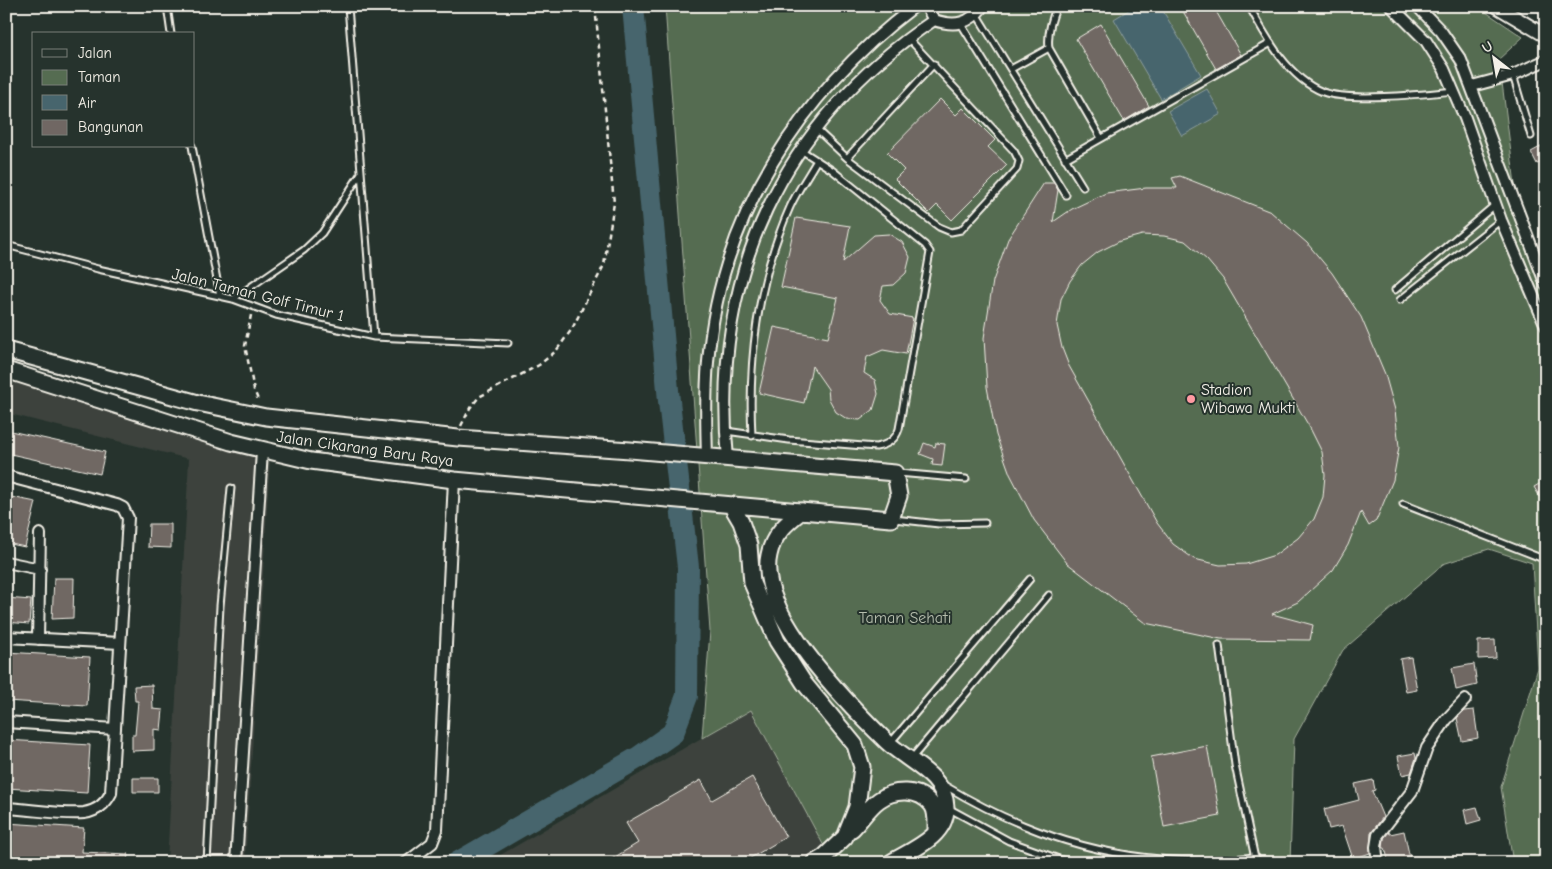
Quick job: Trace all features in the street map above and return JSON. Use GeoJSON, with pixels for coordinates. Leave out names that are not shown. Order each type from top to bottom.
{"type":"FeatureCollection","features":[{"type":"Feature","properties":{"kind":"main road","name":"Jalan Cikarang Baru Raya"},"geometry":{"type":"LineString","coordinates":[[6,350],[198,403],[266,417],[458,438],[630,450],[894,473]]}},
{"type":"Feature","properties":{"kind":"main road","name":"Jalan Cikarang Baru Raya"},"geometry":{"type":"LineString","coordinates":[[6,370],[262,451],[310,461],[454,480],[630,494],[891,519]]}},
{"type":"Feature","properties":{"kind":"main road"},"geometry":{"type":"LineString","coordinates":[[891,519],[900,496],[894,473]]}},
{"type":"Feature","properties":{"kind":"main road"},"geometry":{"type":"LineString","coordinates":[[731,505],[741,522],[749,545],[752,583],[777,641],[804,683],[855,745],[862,766],[860,790],[857,807],[845,837]]}},
{"type":"Feature","properties":{"kind":"main road"},"geometry":{"type":"LineString","coordinates":[[802,511],[776,535],[768,556],[770,587],[792,632],[822,673],[889,744],[937,781],[946,806],[944,819],[936,834],[890,863]]}},
{"type":"Feature","properties":{"kind":"main road"},"geometry":{"type":"LineString","coordinates":[[814,863],[824,857],[845,837],[878,800],[903,791],[918,795],[932,805],[936,817],[936,834]]}},
{"type":"Feature","properties":{"kind":"street"},"geometry":{"type":"LineString","coordinates":[[707,457],[705,409],[708,361],[715,314],[726,267],[743,222],[768,170],[788,137],[816,98],[848,62],[915,6]]}},
{"type":"Feature","properties":{"kind":"street"},"geometry":{"type":"LineString","coordinates":[[926,6],[934,20],[951,24],[961,24],[977,15],[983,6]]}},
{"type":"Feature","properties":{"kind":"street"},"geometry":{"type":"LineString","coordinates":[[1392,6],[1426,41],[1444,69],[1454,91],[1501,220],[1546,326]]}},
{"type":"Feature","properties":{"kind":"street"},"geometry":{"type":"LineString","coordinates":[[1417,6],[1441,30],[1461,60],[1512,199],[1546,284]]}},
{"type":"Feature","properties":{"kind":"street"},"geometry":{"type":"LineString","coordinates":[[1496,6],[1546,36]]}},
{"type":"Feature","properties":{"kind":"street"},"geometry":{"type":"LineString","coordinates":[[728,459],[724,389],[727,347],[734,305],[745,264],[778,186],[816,128],[858,80],[908,38],[934,20]]}},
{"type":"Feature","properties":{"kind":"street"},"geometry":{"type":"LineString","coordinates":[[1472,86],[1513,75],[1546,60]]}},
{"type":"Feature","properties":{"kind":"street"},"geometry":{"type":"LineString","coordinates":[[1496,204],[1512,199]]}},
{"type":"Feature","properties":{"kind":"street"},"geometry":{"type":"LineString","coordinates":[[1501,220],[1518,214]]}},
{"type":"Feature","properties":{"kind":"street"},"geometry":{"type":"LineString","coordinates":[[236,863],[262,451]]}},
{"type":"Feature","properties":{"kind":"street"},"geometry":{"type":"LineString","coordinates":[[6,476],[117,505],[126,512],[128,518],[111,793],[107,800],[98,808],[85,813],[6,808]]}},
{"type":"Feature","properties":{"kind":"street"},"geometry":{"type":"LineString","coordinates":[[406,863],[432,843],[437,830],[454,480]]}},
{"type":"Feature","properties":{"kind":"street"},"geometry":{"type":"LineString","coordinates":[[38,639],[40,534]]}},
{"type":"Feature","properties":{"kind":"street"},"geometry":{"type":"LineString","coordinates":[[6,562],[40,569]]}},
{"type":"Feature","properties":{"kind":"street"},"geometry":{"type":"LineString","coordinates":[[6,637],[120,643]]}},
{"type":"Feature","properties":{"kind":"street"},"geometry":{"type":"LineString","coordinates":[[1378,863],[1376,847],[1378,835],[1412,791],[1427,748],[1446,720],[1466,700]]}},
{"type":"Feature","properties":{"kind":"street"},"geometry":{"type":"LineString","coordinates":[[6,722],[115,730]]}},
{"type":"Feature","properties":{"kind":"lane"},"geometry":{"type":"LineString","coordinates":[[167,6],[170,32]]}},
{"type":"Feature","properties":{"kind":"lane"},"geometry":{"type":"LineString","coordinates":[[348,6],[374,337]]}},
{"type":"Feature","properties":{"kind":"lane"},"geometry":{"type":"LineString","coordinates":[[1057,6],[1051,20],[1048,38],[1049,48],[1101,138]]}},
{"type":"Feature","properties":{"kind":"lane"},"geometry":{"type":"LineString","coordinates":[[1248,6],[1271,43],[1299,75],[1324,92],[1345,96],[1454,91]]}},
{"type":"Feature","properties":{"kind":"lane"},"geometry":{"type":"LineString","coordinates":[[977,15],[1082,187]]}},
{"type":"Feature","properties":{"kind":"lane"},"geometry":{"type":"LineString","coordinates":[[961,24],[1066,195]]}},
{"type":"Feature","properties":{"kind":"lane"},"geometry":{"type":"LineString","coordinates":[[816,128],[847,158],[939,227],[951,232],[961,230],[1017,169],[1019,161],[1014,151],[908,38]]}},
{"type":"Feature","properties":{"kind":"lane"},"geometry":{"type":"LineString","coordinates":[[1065,159],[1271,43]]}},
{"type":"Feature","properties":{"kind":"lane"},"geometry":{"type":"LineString","coordinates":[[1011,69],[1049,48]]}},
{"type":"Feature","properties":{"kind":"lane"},"geometry":{"type":"LineString","coordinates":[[847,158],[934,64]]}},
{"type":"Feature","properties":{"kind":"lane"},"geometry":{"type":"LineString","coordinates":[[1513,75],[1531,136]]}},
{"type":"Feature","properties":{"kind":"lane"},"geometry":{"type":"LineString","coordinates":[[192,148],[220,296]]}},
{"type":"Feature","properties":{"kind":"lane"},"geometry":{"type":"LineString","coordinates":[[725,431],[752,436],[876,447],[897,436],[899,429],[930,252],[925,245],[817,160],[800,150]]}},
{"type":"Feature","properties":{"kind":"lane"},"geometry":{"type":"LineString","coordinates":[[752,436],[749,388],[758,312],[763,289],[774,248],[791,205],[817,160]]}},
{"type":"Feature","properties":{"kind":"lane"},"geometry":{"type":"LineString","coordinates":[[233,299],[304,250],[322,233],[361,173]]}},
{"type":"Feature","properties":{"kind":"lane"},"geometry":{"type":"LineString","coordinates":[[1395,290],[1496,204]]}},
{"type":"Feature","properties":{"kind":"lane"},"geometry":{"type":"LineString","coordinates":[[1400,300],[1501,220]]}},
{"type":"Feature","properties":{"kind":"lane","name":"Jalan Taman Golf Timur 1"},"geometry":{"type":"LineString","coordinates":[[6,245],[98,270],[233,299],[276,315],[374,337],[508,343]]}},
{"type":"Feature","properties":{"kind":"lane","name":"Jalan Cikarang Baru Raya"},"geometry":{"type":"LineString","coordinates":[[894,473],[966,479]]}},
{"type":"Feature","properties":{"kind":"lane"},"geometry":{"type":"LineString","coordinates":[[207,863],[220,606],[231,488]]}},
{"type":"Feature","properties":{"kind":"lane"},"geometry":{"type":"LineString","coordinates":[[1403,504],[1546,560]]}},
{"type":"Feature","properties":{"kind":"lane","name":"Jalan Cikarang Baru Raya"},"geometry":{"type":"LineString","coordinates":[[891,519],[939,524],[985,522]]}},
{"type":"Feature","properties":{"kind":"lane"},"geometry":{"type":"LineString","coordinates":[[889,744],[1030,579]]}},
{"type":"Feature","properties":{"kind":"lane"},"geometry":{"type":"LineString","coordinates":[[910,760],[1049,595]]}},
{"type":"Feature","properties":{"kind":"lane"},"geometry":{"type":"LineString","coordinates":[[937,781],[984,810],[1036,832],[1089,848],[1144,858],[1256,860],[1234,765],[1219,644]]}},
{"type":"Feature","properties":{"kind":"lane"},"geometry":{"type":"LineString","coordinates":[[946,806],[1008,841],[1070,863]]}},
{"type":"Feature","properties":{"kind":"path"},"geometry":{"type":"LineString","coordinates":[[458,438],[470,408],[478,397],[539,365],[556,351],[572,329],[604,264],[614,204],[595,6]]}},
{"type":"Feature","properties":{"kind":"path"},"geometry":{"type":"LineString","coordinates":[[252,306],[245,346],[254,390]]}},
{"type":"Feature","properties":{"kind":"shaded area"},"geometry":{"type":"Polygon","coordinates":[[[6,374],[271,446],[245,863],[167,863],[189,459],[6,413],[6,374]]]}},
{"type":"Feature","properties":{"kind":"shaded area"},"geometry":{"type":"Polygon","coordinates":[[[751,709],[833,863],[487,863],[751,709]]]}},
{"type":"Feature","properties":{"kind":"green space","name":"Taman Sehati"},"geometry":{"type":"Polygon","coordinates":[[[665,6],[1477,6],[1523,37],[1499,59],[1518,208],[1546,263],[1546,861],[1513,863],[1501,787],[1538,668],[1532,563],[1489,549],[1443,564],[1343,650],[1294,739],[1290,863],[833,863],[751,710],[702,738],[710,631],[665,6]]]}},
{"type":"Feature","properties":{"kind":"water"},"geometry":{"type":"Polygon","coordinates":[[[1135,6],[1160,6],[1201,75],[1161,99],[1114,19],[1135,6]]]}},
{"type":"Feature","properties":{"kind":"water"},"geometry":{"type":"Polygon","coordinates":[[[1207,89],[1221,114],[1182,136],[1168,111],[1207,89]]]}},
{"type":"Feature","properties":{"kind":"building"},"geometry":{"type":"Polygon","coordinates":[[[1180,6],[1213,6],[1241,55],[1216,69],[1180,6]]]}},
{"type":"Feature","properties":{"kind":"building"},"geometry":{"type":"Polygon","coordinates":[[[1101,24],[1149,106],[1124,121],[1076,39],[1101,24]]]}},
{"type":"Feature","properties":{"kind":"building"},"geometry":{"type":"Polygon","coordinates":[[[940,99],[956,115],[963,108],[995,140],[988,147],[1007,165],[952,220],[937,205],[929,213],[895,179],[904,170],[887,153],[940,99]]]}},
{"type":"Feature","properties":{"kind":"building"},"geometry":{"type":"Polygon","coordinates":[[[1546,144],[1546,160],[1537,164],[1531,152],[1546,144]]]}},
{"type":"Feature","properties":{"kind":"building","name":"Stadion Wibawa Mukti"},"geometry":{"type":"Polygon","coordinates":[[[1180,176],[1271,212],[1307,243],[1332,273],[1361,317],[1385,374],[1395,410],[1399,447],[1393,480],[1376,521],[1369,526],[1361,512],[1348,545],[1333,570],[1298,602],[1272,614],[1313,625],[1310,640],[1221,639],[1145,623],[1067,563],[1034,520],[1010,474],[996,435],[987,387],[984,338],[993,281],[1008,239],[1044,183],[1054,183],[1058,190],[1053,222],[1072,209],[1106,193],[1146,188],[1177,188],[1172,178],[1180,176]],[[1142,235],[1120,241],[1098,252],[1082,265],[1070,281],[1061,299],[1057,325],[1062,348],[1069,366],[1157,523],[1173,544],[1194,559],[1220,565],[1246,564],[1275,555],[1298,538],[1314,519],[1323,497],[1325,475],[1322,452],[1310,428],[1223,279],[1207,260],[1185,241],[1164,236],[1142,235]]]}},
{"type":"Feature","properties":{"kind":"building"},"geometry":{"type":"Polygon","coordinates":[[[796,218],[850,226],[843,262],[874,235],[889,234],[902,242],[910,257],[906,273],[893,285],[883,286],[880,300],[890,314],[913,318],[906,354],[883,350],[867,357],[864,373],[875,380],[878,394],[873,410],[860,420],[847,419],[836,412],[829,399],[828,389],[812,366],[804,403],[759,393],[774,327],[828,338],[838,298],[781,287],[796,218]]]}},
{"type":"Feature","properties":{"kind":"building"},"geometry":{"type":"Polygon","coordinates":[[[6,430],[105,452],[100,474],[6,453],[6,430]]]}},
{"type":"Feature","properties":{"kind":"building"},"geometry":{"type":"Polygon","coordinates":[[[924,443],[935,447],[936,443],[945,444],[942,466],[932,465],[933,459],[920,454],[924,443]]]}},
{"type":"Feature","properties":{"kind":"building"},"geometry":{"type":"Polygon","coordinates":[[[1546,480],[1546,507],[1534,487],[1546,480]]]}},
{"type":"Feature","properties":{"kind":"building"},"geometry":{"type":"Polygon","coordinates":[[[6,496],[36,502],[25,547],[6,543],[6,496]]]}},
{"type":"Feature","properties":{"kind":"building"},"geometry":{"type":"Polygon","coordinates":[[[149,524],[171,524],[171,548],[148,547],[149,524]]]}},
{"type":"Feature","properties":{"kind":"building"},"geometry":{"type":"Polygon","coordinates":[[[54,578],[74,578],[73,618],[52,619],[54,578]]]}},
{"type":"Feature","properties":{"kind":"building"},"geometry":{"type":"Polygon","coordinates":[[[6,598],[31,600],[29,624],[6,622],[6,598]]]}},
{"type":"Feature","properties":{"kind":"building"},"geometry":{"type":"Polygon","coordinates":[[[1495,640],[1496,658],[1478,659],[1478,641],[1495,640]]]}},
{"type":"Feature","properties":{"kind":"building"},"geometry":{"type":"Polygon","coordinates":[[[6,652],[90,657],[87,706],[6,701],[6,652]]]}},
{"type":"Feature","properties":{"kind":"building"},"geometry":{"type":"Polygon","coordinates":[[[1411,657],[1417,690],[1406,692],[1400,659],[1411,657]]]}},
{"type":"Feature","properties":{"kind":"building"},"geometry":{"type":"Polygon","coordinates":[[[1474,664],[1477,685],[1456,690],[1452,668],[1474,664]]]}},
{"type":"Feature","properties":{"kind":"building"},"geometry":{"type":"Polygon","coordinates":[[[152,685],[153,709],[163,710],[161,730],[154,729],[154,750],[132,751],[132,735],[135,735],[138,701],[135,701],[134,686],[152,685]]]}},
{"type":"Feature","properties":{"kind":"building"},"geometry":{"type":"Polygon","coordinates":[[[1474,710],[1478,738],[1462,741],[1457,718],[1464,711],[1474,710]]]}},
{"type":"Feature","properties":{"kind":"building"},"geometry":{"type":"Polygon","coordinates":[[[6,740],[90,745],[87,793],[6,788],[6,740]]]}},
{"type":"Feature","properties":{"kind":"building"},"geometry":{"type":"Polygon","coordinates":[[[1207,746],[1220,816],[1164,827],[1151,757],[1207,746]]]}},
{"type":"Feature","properties":{"kind":"building"},"geometry":{"type":"Polygon","coordinates":[[[1415,753],[1416,758],[1411,773],[1402,775],[1398,756],[1415,753]]]}},
{"type":"Feature","properties":{"kind":"building"},"geometry":{"type":"Polygon","coordinates":[[[752,777],[786,837],[742,863],[605,863],[638,843],[626,823],[701,780],[712,800],[752,777]]]}},
{"type":"Feature","properties":{"kind":"building"},"geometry":{"type":"Polygon","coordinates":[[[133,778],[158,778],[158,792],[133,792],[133,778]]]}},
{"type":"Feature","properties":{"kind":"building"},"geometry":{"type":"Polygon","coordinates":[[[1373,780],[1375,790],[1372,791],[1383,817],[1371,833],[1370,853],[1353,859],[1342,826],[1329,829],[1324,809],[1359,800],[1355,784],[1373,780]]]}},
{"type":"Feature","properties":{"kind":"building"},"geometry":{"type":"Polygon","coordinates":[[[1477,807],[1481,820],[1467,824],[1464,810],[1477,807]]]}},
{"type":"Feature","properties":{"kind":"building"},"geometry":{"type":"Polygon","coordinates":[[[6,823],[84,828],[82,852],[128,854],[127,863],[6,863],[6,823]]]}},
{"type":"Feature","properties":{"kind":"building"},"geometry":{"type":"Polygon","coordinates":[[[1404,831],[1411,863],[1389,863],[1385,848],[1383,848],[1384,838],[1389,832],[1390,834],[1404,831]]]}},
{"type":"Feature","properties":{"kind":"waterway"},"geometry":{"type":"LineString","coordinates":[[457,863],[639,757],[673,733],[687,696],[688,567],[669,401],[633,6]]}},
{"type":"Feature","properties":{"kind":"place","name":"Stadion Wibawa Mukti"},"geometry":{"type":"Point","coordinates":[1191,399]}}]}
